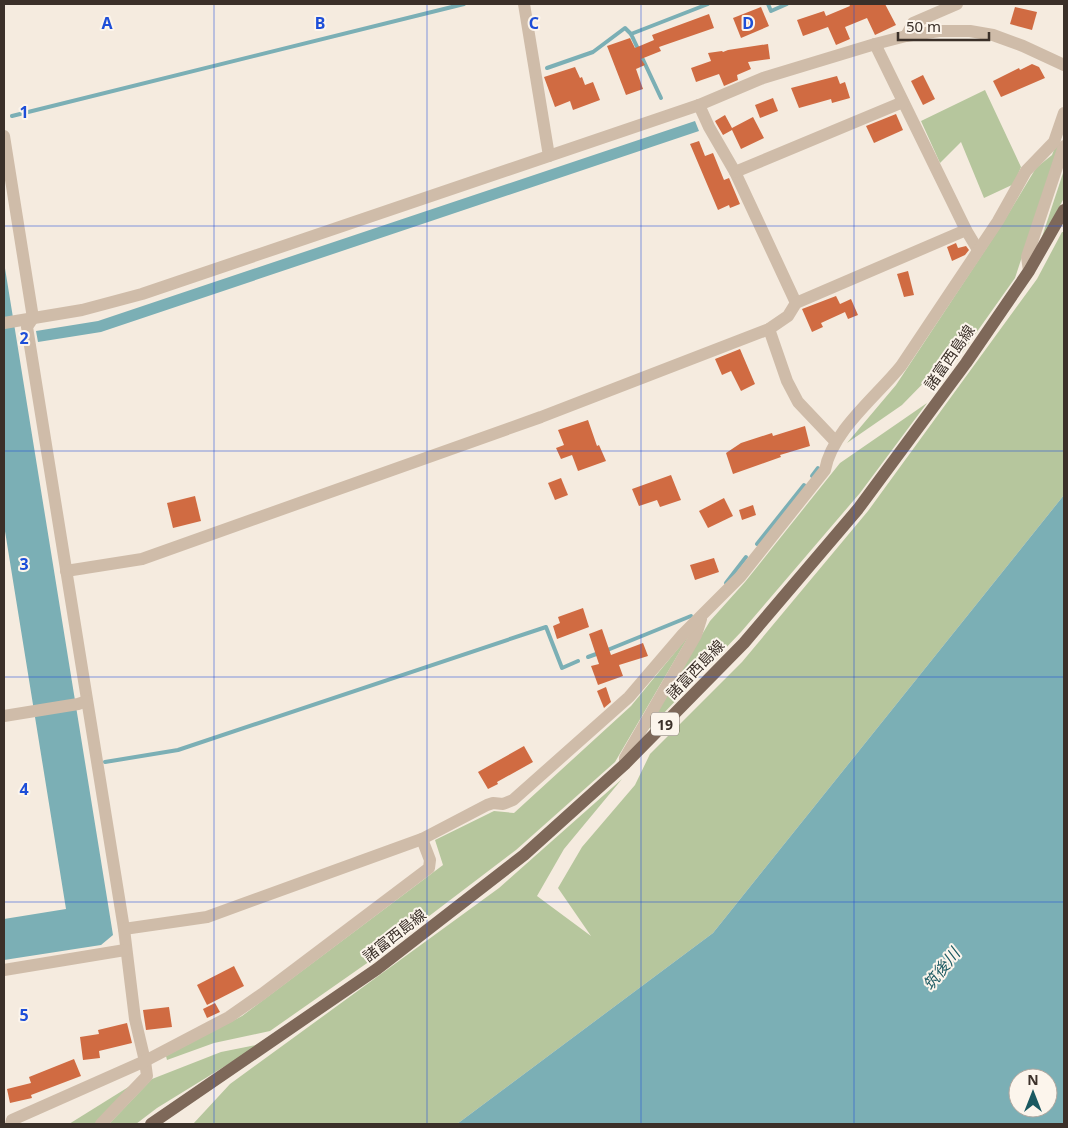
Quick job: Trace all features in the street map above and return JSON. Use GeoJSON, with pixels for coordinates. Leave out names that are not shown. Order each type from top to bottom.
{"type":"FeatureCollection","features":[{"type":"Feature","properties":{"kind":"main road","name":"諸富西島線"},"geometry":{"type":"LineString","coordinates":[[151,1124],[378,969],[524,855],[625,764],[744,642],[858,509],[966,363],[1029,271],[1064,210]]}},
{"type":"Feature","properties":{"kind":"street"},"geometry":{"type":"LineString","coordinates":[[524,4],[549,156]]}},
{"type":"Feature","properties":{"kind":"street"},"geometry":{"type":"LineString","coordinates":[[906,36],[913,23],[957,4]]}},
{"type":"Feature","properties":{"kind":"street"},"geometry":{"type":"LineString","coordinates":[[10,322],[82,310],[142,294],[699,105],[763,78],[906,36],[939,31],[978,32],[993,35],[1023,46],[1064,65]]}},
{"type":"Feature","properties":{"kind":"street"},"geometry":{"type":"LineString","coordinates":[[875,44],[966,230],[978,250]]}},
{"type":"Feature","properties":{"kind":"street"},"geometry":{"type":"LineString","coordinates":[[735,172],[903,102]]}},
{"type":"Feature","properties":{"kind":"street"},"geometry":{"type":"LineString","coordinates":[[699,105],[708,127],[735,172],[796,303]]}},
{"type":"Feature","properties":{"kind":"street"},"geometry":{"type":"LineString","coordinates":[[124,929],[207,917],[422,839],[487,805],[493,803],[502,804],[513,800],[629,697],[683,634],[702,617],[740,576],[825,470],[827,459],[836,441],[901,366],[998,221],[1026,172],[1054,142],[1064,113]]}},
{"type":"Feature","properties":{"kind":"street"},"geometry":{"type":"LineString","coordinates":[[4,136],[33,318],[27,327],[66,571],[82,702],[124,929],[125,950],[135,1019],[146,1061],[147,1076],[101,1124]]}},
{"type":"Feature","properties":{"kind":"street"},"geometry":{"type":"LineString","coordinates":[[1029,271],[1027,257],[1064,146]]}},
{"type":"Feature","properties":{"kind":"street"},"geometry":{"type":"LineString","coordinates":[[66,571],[142,559],[541,418],[768,329],[788,316],[796,303],[966,230]]}},
{"type":"Feature","properties":{"kind":"street"},"geometry":{"type":"LineString","coordinates":[[768,329],[787,382],[798,402],[836,441]]}},
{"type":"Feature","properties":{"kind":"street"},"geometry":{"type":"LineString","coordinates":[[625,764],[625,758],[696,635],[702,617]]}},
{"type":"Feature","properties":{"kind":"street"},"geometry":{"type":"LineString","coordinates":[[4,716],[82,702]]}},
{"type":"Feature","properties":{"kind":"street"},"geometry":{"type":"LineString","coordinates":[[11,1124],[12,1120],[146,1061],[229,1017],[429,868],[430,860],[422,839]]}},
{"type":"Feature","properties":{"kind":"street"},"geometry":{"type":"LineString","coordinates":[[4,970],[125,950]]}},
{"type":"Feature","properties":{"kind":"green space"},"geometry":{"type":"Polygon","coordinates":[[[985,90],[1021,167],[1014,184],[984,198],[961,142],[940,163],[921,121],[985,90]]]}},
{"type":"Feature","properties":{"kind":"green space"},"geometry":{"type":"Polygon","coordinates":[[[1064,124],[1064,129],[1015,278],[957,360],[943,363],[902,405],[847,443],[896,385],[1001,226],[1036,168],[1052,155],[1064,124]]]}},
{"type":"Feature","properties":{"kind":"green space"},"geometry":{"type":"Polygon","coordinates":[[[1064,170],[1064,198],[1040,243],[1064,170]]]}},
{"type":"Feature","properties":{"kind":"green space"},"geometry":{"type":"Polygon","coordinates":[[[1062,232],[1064,232],[1064,495],[713,933],[457,1124],[193,1124],[230,1084],[499,888],[622,779],[564,849],[537,896],[591,936],[558,888],[582,847],[635,785],[650,754],[742,662],[868,511],[1037,279],[1062,232]]]}},
{"type":"Feature","properties":{"kind":"green space"},"geometry":{"type":"Polygon","coordinates":[[[927,403],[860,493],[741,632],[642,736],[710,621],[745,582],[840,463],[927,403]]]}},
{"type":"Feature","properties":{"kind":"green space"},"geometry":{"type":"Polygon","coordinates":[[[690,634],[615,762],[516,850],[370,961],[270,1031],[214,1043],[167,1060],[166,1056],[242,1016],[443,865],[435,840],[494,811],[514,813],[631,706],[690,634]]]}},
{"type":"Feature","properties":{"kind":"green space"},"geometry":{"type":"Polygon","coordinates":[[[261,1044],[157,1108],[136,1124],[109,1124],[152,1079],[221,1052],[261,1044]]]}},
{"type":"Feature","properties":{"kind":"green space"},"geometry":{"type":"Polygon","coordinates":[[[130,1086],[95,1124],[69,1124],[130,1086]]]}},
{"type":"Feature","properties":{"kind":"water"},"geometry":{"type":"Polygon","coordinates":[[[695,121],[699,131],[101,332],[38,342],[36,331],[98,321],[695,121]]]}},
{"type":"Feature","properties":{"kind":"water"},"geometry":{"type":"Polygon","coordinates":[[[4,262],[113,935],[101,945],[4,960],[4,919],[66,909],[4,525],[4,262]]]}},
{"type":"Feature","properties":{"kind":"water","name":"筑後川"},"geometry":{"type":"Polygon","coordinates":[[[1064,495],[1064,1124],[457,1124],[713,933],[1064,495]]]}},
{"type":"Feature","properties":{"kind":"building"},"geometry":{"type":"Polygon","coordinates":[[[849,4],[885,4],[896,25],[875,35],[867,18],[845,27],[850,39],[836,45],[828,27],[803,36],[797,20],[824,11],[826,16],[850,6],[849,4]]]}},
{"type":"Feature","properties":{"kind":"building"},"geometry":{"type":"Polygon","coordinates":[[[761,7],[769,26],[741,38],[733,18],[761,7]]]}},
{"type":"Feature","properties":{"kind":"building"},"geometry":{"type":"Polygon","coordinates":[[[1015,7],[1037,12],[1032,30],[1010,24],[1015,7]]]}},
{"type":"Feature","properties":{"kind":"building"},"geometry":{"type":"Polygon","coordinates":[[[709,14],[714,28],[659,47],[661,51],[641,59],[645,65],[636,69],[643,89],[626,95],[607,46],[630,38],[635,48],[654,40],[652,35],[709,14]]]}},
{"type":"Feature","properties":{"kind":"building"},"geometry":{"type":"Polygon","coordinates":[[[768,44],[770,59],[748,62],[751,69],[737,75],[738,80],[724,86],[719,74],[696,82],[691,68],[711,61],[708,53],[768,44]]]}},
{"type":"Feature","properties":{"kind":"building"},"geometry":{"type":"Polygon","coordinates":[[[1032,64],[1039,67],[1045,78],[1001,97],[993,81],[1019,68],[1020,70],[1032,64]]]}},
{"type":"Feature","properties":{"kind":"building"},"geometry":{"type":"Polygon","coordinates":[[[575,67],[585,85],[593,82],[600,100],[573,110],[570,101],[555,107],[544,77],[575,67]]]}},
{"type":"Feature","properties":{"kind":"building"},"geometry":{"type":"Polygon","coordinates":[[[923,75],[935,99],[923,105],[911,81],[923,75]]]}},
{"type":"Feature","properties":{"kind":"building"},"geometry":{"type":"Polygon","coordinates":[[[837,76],[840,84],[845,82],[850,98],[832,103],[831,99],[799,108],[791,88],[837,76]]]}},
{"type":"Feature","properties":{"kind":"building"},"geometry":{"type":"Polygon","coordinates":[[[773,98],[778,111],[760,118],[755,105],[773,98]]]}},
{"type":"Feature","properties":{"kind":"building"},"geometry":{"type":"Polygon","coordinates":[[[896,114],[903,130],[874,143],[866,126],[896,114]]]}},
{"type":"Feature","properties":{"kind":"building"},"geometry":{"type":"Polygon","coordinates":[[[725,115],[732,128],[753,117],[764,138],[741,149],[732,130],[723,135],[715,121],[725,115]]]}},
{"type":"Feature","properties":{"kind":"building"},"geometry":{"type":"Polygon","coordinates":[[[699,141],[705,156],[713,153],[724,180],[729,178],[740,204],[730,208],[729,205],[718,210],[690,144],[699,141]]]}},
{"type":"Feature","properties":{"kind":"building"},"geometry":{"type":"Polygon","coordinates":[[[956,243],[958,248],[966,246],[969,250],[965,255],[952,261],[947,247],[956,243]]]}},
{"type":"Feature","properties":{"kind":"building"},"geometry":{"type":"Polygon","coordinates":[[[908,271],[914,295],[904,297],[897,274],[908,271]]]}},
{"type":"Feature","properties":{"kind":"building"},"geometry":{"type":"Polygon","coordinates":[[[836,296],[840,304],[851,299],[858,315],[848,319],[845,312],[821,323],[823,327],[812,332],[802,309],[836,296]]]}},
{"type":"Feature","properties":{"kind":"building"},"geometry":{"type":"Polygon","coordinates":[[[740,349],[755,384],[741,391],[731,371],[722,375],[715,359],[740,349]]]}},
{"type":"Feature","properties":{"kind":"building"},"geometry":{"type":"Polygon","coordinates":[[[588,420],[597,446],[599,445],[606,461],[578,471],[572,455],[561,459],[556,448],[564,445],[558,430],[588,420]]]}},
{"type":"Feature","properties":{"kind":"building"},"geometry":{"type":"Polygon","coordinates":[[[805,426],[810,446],[780,455],[781,457],[733,474],[726,453],[741,443],[772,433],[773,436],[805,426]]]}},
{"type":"Feature","properties":{"kind":"building"},"geometry":{"type":"Polygon","coordinates":[[[671,475],[681,500],[660,507],[657,500],[639,506],[632,489],[671,475]]]}},
{"type":"Feature","properties":{"kind":"building"},"geometry":{"type":"Polygon","coordinates":[[[561,478],[568,495],[555,500],[548,483],[561,478]]]}},
{"type":"Feature","properties":{"kind":"building"},"geometry":{"type":"Polygon","coordinates":[[[195,496],[201,521],[173,528],[167,503],[195,496]]]}},
{"type":"Feature","properties":{"kind":"building"},"geometry":{"type":"Polygon","coordinates":[[[724,498],[733,516],[708,528],[699,511],[724,498]]]}},
{"type":"Feature","properties":{"kind":"building"},"geometry":{"type":"Polygon","coordinates":[[[753,505],[756,515],[742,520],[739,510],[753,505]]]}},
{"type":"Feature","properties":{"kind":"building"},"geometry":{"type":"Polygon","coordinates":[[[714,558],[719,572],[695,580],[690,565],[714,558]]]}},
{"type":"Feature","properties":{"kind":"building"},"geometry":{"type":"Polygon","coordinates":[[[583,608],[589,627],[557,639],[553,626],[560,623],[558,617],[583,608]]]}},
{"type":"Feature","properties":{"kind":"building"},"geometry":{"type":"Polygon","coordinates":[[[602,629],[611,655],[643,643],[648,656],[619,665],[623,676],[598,685],[591,666],[599,664],[589,634],[602,629]]]}},
{"type":"Feature","properties":{"kind":"building"},"geometry":{"type":"Polygon","coordinates":[[[606,687],[611,702],[604,708],[597,691],[606,687]]]}},
{"type":"Feature","properties":{"kind":"building"},"geometry":{"type":"Polygon","coordinates":[[[524,746],[533,762],[488,789],[478,772],[524,746]]]}},
{"type":"Feature","properties":{"kind":"building"},"geometry":{"type":"Polygon","coordinates":[[[234,966],[244,986],[207,1005],[197,985],[234,966]]]}},
{"type":"Feature","properties":{"kind":"building"},"geometry":{"type":"Polygon","coordinates":[[[215,1003],[220,1012],[207,1018],[203,1009],[215,1003]]]}},
{"type":"Feature","properties":{"kind":"building"},"geometry":{"type":"Polygon","coordinates":[[[169,1007],[172,1027],[146,1030],[143,1010],[169,1007]]]}},
{"type":"Feature","properties":{"kind":"building"},"geometry":{"type":"Polygon","coordinates":[[[127,1023],[132,1043],[99,1051],[100,1058],[83,1060],[80,1037],[99,1034],[98,1030],[127,1023]]]}},
{"type":"Feature","properties":{"kind":"building"},"geometry":{"type":"Polygon","coordinates":[[[74,1059],[81,1076],[31,1095],[32,1098],[10,1103],[7,1089],[31,1083],[29,1077],[74,1059]]]}},
{"type":"Feature","properties":{"kind":"waterway"},"geometry":{"type":"LineString","coordinates":[[12,116],[464,4]]}},
{"type":"Feature","properties":{"kind":"waterway"},"geometry":{"type":"LineString","coordinates":[[661,98],[631,34],[708,4]]}},
{"type":"Feature","properties":{"kind":"waterway"},"geometry":{"type":"LineString","coordinates":[[768,4],[771,11],[787,4]]}},
{"type":"Feature","properties":{"kind":"waterway"},"geometry":{"type":"LineString","coordinates":[[547,68],[593,52],[625,28],[631,34]]}},
{"type":"Feature","properties":{"kind":"waterway"},"geometry":{"type":"LineString","coordinates":[[812,476],[818,468]]}},
{"type":"Feature","properties":{"kind":"waterway"},"geometry":{"type":"LineString","coordinates":[[757,544],[804,485]]}},
{"type":"Feature","properties":{"kind":"waterway"},"geometry":{"type":"LineString","coordinates":[[726,583],[746,557]]}},
{"type":"Feature","properties":{"kind":"waterway"},"geometry":{"type":"LineString","coordinates":[[605,651],[691,616]]}},
{"type":"Feature","properties":{"kind":"waterway"},"geometry":{"type":"LineString","coordinates":[[105,762],[178,750],[546,627],[562,668],[578,661]]}},
{"type":"Feature","properties":{"kind":"waterway"},"geometry":{"type":"LineString","coordinates":[[588,657],[599,653]]}}]}
